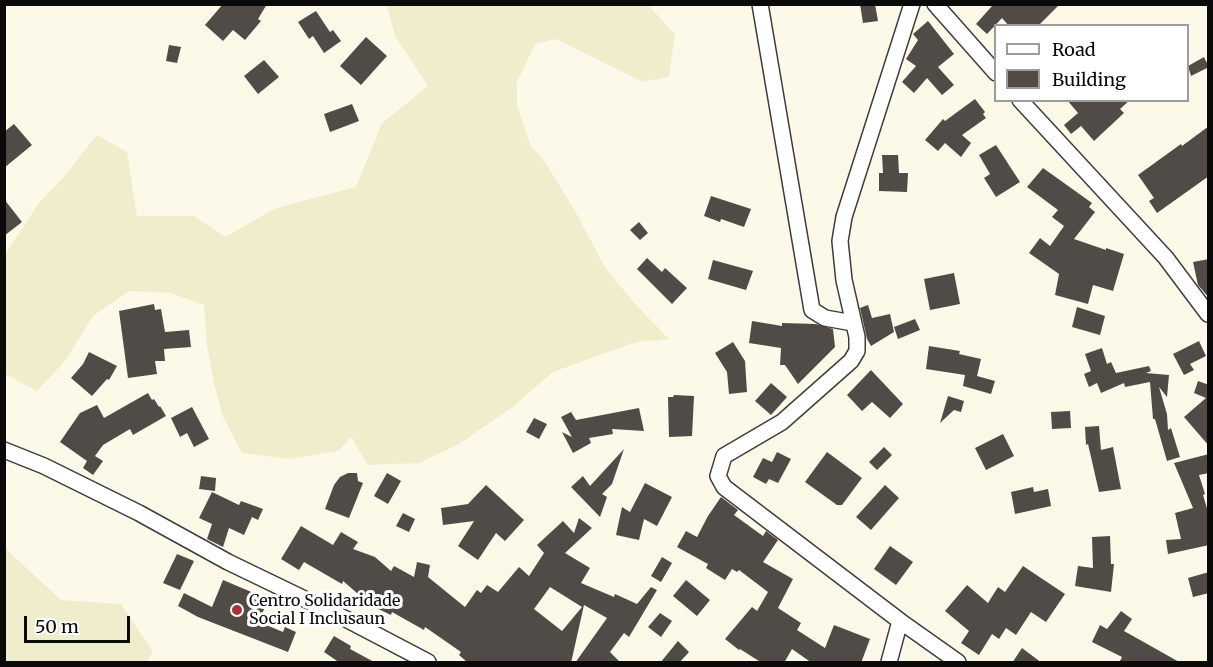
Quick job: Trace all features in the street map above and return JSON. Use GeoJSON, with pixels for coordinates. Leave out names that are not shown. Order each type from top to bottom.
{"type":"FeatureCollection","features":[{"type":"Feature","properties":{"kind":"street"},"geometry":{"type":"LineString","coordinates":[[760,4],[812,310],[825,318],[853,323]]}},
{"type":"Feature","properties":{"kind":"street"},"geometry":{"type":"LineString","coordinates":[[912,4],[844,218],[840,241],[844,280],[857,337],[857,351],[851,362],[782,422],[724,456],[718,476],[724,488],[958,663]]}},
{"type":"Feature","properties":{"kind":"street"},"geometry":{"type":"LineString","coordinates":[[935,4],[994,71]]}},
{"type":"Feature","properties":{"kind":"street"},"geometry":{"type":"LineString","coordinates":[[1022,102],[1166,258],[1209,314]]}},
{"type":"Feature","properties":{"kind":"street"},"geometry":{"type":"LineString","coordinates":[[4,450],[44,466],[139,513],[228,562],[346,619],[428,663]]}},
{"type":"Feature","properties":{"kind":"street"},"geometry":{"type":"LineString","coordinates":[[889,663],[900,621]]}},
{"type":"Feature","properties":{"kind":"shaded area"},"geometry":{"type":"Polygon","coordinates":[[[387,5],[642,5],[650,7],[675,34],[669,77],[643,82],[556,39],[535,44],[517,82],[517,106],[531,146],[545,162],[575,211],[606,269],[635,304],[669,339],[636,342],[553,372],[510,409],[459,444],[419,463],[368,465],[351,437],[338,451],[289,459],[242,453],[222,414],[214,383],[207,346],[204,305],[171,293],[129,291],[93,316],[66,360],[37,391],[5,374],[5,255],[38,204],[61,180],[97,135],[127,152],[137,216],[194,216],[225,237],[276,208],[356,187],[382,123],[428,86],[395,36],[387,5]]]}},
{"type":"Feature","properties":{"kind":"shaded area"},"geometry":{"type":"Polygon","coordinates":[[[4,547],[61,600],[121,604],[153,652],[147,662],[5,662],[4,547]]]}},
{"type":"Feature","properties":{"kind":"building"},"geometry":{"type":"Polygon","coordinates":[[[223,4],[267,4],[258,19],[261,21],[245,40],[233,30],[223,41],[205,25],[223,4]]]}},
{"type":"Feature","properties":{"kind":"building"},"geometry":{"type":"Polygon","coordinates":[[[860,4],[875,4],[878,21],[863,23],[860,4]]]}},
{"type":"Feature","properties":{"kind":"building"},"geometry":{"type":"Polygon","coordinates":[[[990,4],[1060,4],[1040,24],[1007,24],[1002,18],[987,34],[976,24],[992,6],[990,4]]]}},
{"type":"Feature","properties":{"kind":"building"},"geometry":{"type":"Polygon","coordinates":[[[316,11],[330,32],[333,30],[341,41],[324,53],[313,36],[309,39],[298,22],[316,11]]]}},
{"type":"Feature","properties":{"kind":"building"},"geometry":{"type":"Polygon","coordinates":[[[928,21],[954,54],[938,67],[954,85],[942,95],[927,78],[914,93],[902,82],[916,66],[906,59],[918,40],[913,34],[928,21]]]}},
{"type":"Feature","properties":{"kind":"building"},"geometry":{"type":"Polygon","coordinates":[[[366,37],[387,56],[361,85],[340,66],[366,37]]]}},
{"type":"Feature","properties":{"kind":"building"},"geometry":{"type":"Polygon","coordinates":[[[169,45],[181,47],[177,63],[166,61],[169,45]]]}},
{"type":"Feature","properties":{"kind":"building"},"geometry":{"type":"Polygon","coordinates":[[[1204,57],[1209,67],[1191,76],[1189,65],[1204,57]]]}},
{"type":"Feature","properties":{"kind":"building"},"geometry":{"type":"Polygon","coordinates":[[[264,60],[279,77],[258,94],[244,76],[264,60]]]}},
{"type":"Feature","properties":{"kind":"building"},"geometry":{"type":"Polygon","coordinates":[[[975,99],[985,112],[983,114],[986,118],[962,135],[971,143],[961,157],[945,143],[938,151],[925,140],[943,119],[945,121],[975,99]]]}},
{"type":"Feature","properties":{"kind":"building"},"geometry":{"type":"Polygon","coordinates":[[[1069,102],[1128,102],[1120,109],[1124,113],[1094,141],[1081,126],[1071,134],[1064,125],[1078,113],[1069,102]]]}},
{"type":"Feature","properties":{"kind":"building"},"geometry":{"type":"Polygon","coordinates":[[[352,104],[359,121],[330,132],[324,114],[352,104]]]}},
{"type":"Feature","properties":{"kind":"building"},"geometry":{"type":"Polygon","coordinates":[[[14,124],[32,145],[4,168],[4,132],[14,124]]]}},
{"type":"Feature","properties":{"kind":"building"},"geometry":{"type":"Polygon","coordinates":[[[1209,126],[1209,176],[1157,213],[1149,201],[1154,198],[1138,175],[1209,126]]]}},
{"type":"Feature","properties":{"kind":"building"},"geometry":{"type":"Polygon","coordinates":[[[996,145],[1020,182],[996,197],[984,178],[990,174],[979,155],[996,145]]]}},
{"type":"Feature","properties":{"kind":"building"},"geometry":{"type":"Polygon","coordinates":[[[882,155],[898,155],[899,173],[908,173],[907,192],[879,191],[879,173],[883,173],[882,155]]]}},
{"type":"Feature","properties":{"kind":"building"},"geometry":{"type":"Polygon","coordinates":[[[1043,168],[1092,203],[1089,207],[1095,212],[1074,239],[1124,254],[1113,291],[1093,285],[1088,304],[1055,295],[1059,274],[1029,253],[1040,238],[1050,246],[1064,226],[1052,217],[1058,210],[1027,187],[1043,168]]]}},
{"type":"Feature","properties":{"kind":"building"},"geometry":{"type":"Polygon","coordinates":[[[711,196],[751,209],[744,227],[704,216],[711,196]]]}},
{"type":"Feature","properties":{"kind":"building"},"geometry":{"type":"Polygon","coordinates":[[[4,199],[22,222],[4,236],[4,199]]]}},
{"type":"Feature","properties":{"kind":"building"},"geometry":{"type":"Polygon","coordinates":[[[639,222],[648,233],[640,240],[630,230],[639,222]]]}},
{"type":"Feature","properties":{"kind":"building"},"geometry":{"type":"Polygon","coordinates":[[[647,258],[662,272],[665,268],[687,288],[672,304],[637,269],[647,258]]]}},
{"type":"Feature","properties":{"kind":"building"},"geometry":{"type":"Polygon","coordinates":[[[1209,259],[1209,298],[1198,285],[1193,262],[1209,259]]]}},
{"type":"Feature","properties":{"kind":"building"},"geometry":{"type":"Polygon","coordinates":[[[713,260],[753,271],[746,290],[708,279],[713,260]]]}},
{"type":"Feature","properties":{"kind":"building"},"geometry":{"type":"Polygon","coordinates":[[[954,273],[960,304],[930,310],[924,279],[954,273]]]}},
{"type":"Feature","properties":{"kind":"building"},"geometry":{"type":"Polygon","coordinates":[[[154,304],[155,310],[161,309],[165,332],[189,330],[191,347],[164,349],[165,361],[155,361],[157,374],[128,378],[119,311],[154,304]]]}},
{"type":"Feature","properties":{"kind":"building"},"geometry":{"type":"Polygon","coordinates":[[[868,305],[872,318],[890,314],[894,332],[871,346],[867,339],[860,308],[868,305]]]}},
{"type":"Feature","properties":{"kind":"building"},"geometry":{"type":"Polygon","coordinates":[[[1077,307],[1105,316],[1100,335],[1072,327],[1077,307]]]}},
{"type":"Feature","properties":{"kind":"building"},"geometry":{"type":"Polygon","coordinates":[[[915,319],[920,330],[898,339],[894,327],[915,319]]]}},
{"type":"Feature","properties":{"kind":"building"},"geometry":{"type":"Polygon","coordinates":[[[752,321],[782,326],[782,323],[816,324],[833,329],[835,347],[798,384],[785,365],[780,365],[781,348],[749,343],[752,321]]]}},
{"type":"Feature","properties":{"kind":"building"},"geometry":{"type":"Polygon","coordinates":[[[1199,341],[1206,356],[1190,364],[1194,370],[1184,375],[1173,354],[1199,341]]]}},
{"type":"Feature","properties":{"kind":"building"},"geometry":{"type":"Polygon","coordinates":[[[733,342],[745,361],[747,392],[729,394],[727,372],[715,353],[733,342]]]}},
{"type":"Feature","properties":{"kind":"building"},"geometry":{"type":"Polygon","coordinates":[[[929,346],[960,351],[959,354],[981,359],[977,376],[995,381],[991,394],[963,386],[965,375],[926,369],[929,346]]]}},
{"type":"Feature","properties":{"kind":"building"},"geometry":{"type":"Polygon","coordinates":[[[1102,348],[1107,364],[1111,362],[1116,373],[1149,366],[1151,371],[1146,373],[1169,375],[1167,397],[1159,387],[1167,414],[1168,430],[1171,428],[1180,457],[1167,461],[1155,419],[1153,419],[1150,382],[1125,387],[1124,383],[1101,393],[1097,383],[1089,387],[1084,374],[1091,371],[1085,354],[1102,348]]]}},
{"type":"Feature","properties":{"kind":"building"},"geometry":{"type":"Polygon","coordinates":[[[89,352],[117,366],[109,380],[107,379],[92,396],[71,378],[83,364],[89,352]]]}},
{"type":"Feature","properties":{"kind":"building"},"geometry":{"type":"Polygon","coordinates":[[[871,370],[903,404],[890,418],[872,402],[862,411],[847,395],[871,370]]]}},
{"type":"Feature","properties":{"kind":"building"},"geometry":{"type":"Polygon","coordinates":[[[1198,381],[1209,385],[1209,446],[1184,417],[1206,398],[1194,393],[1198,381]]]}},
{"type":"Feature","properties":{"kind":"building"},"geometry":{"type":"Polygon","coordinates":[[[771,383],[787,397],[771,415],[755,401],[771,383]]]}},
{"type":"Feature","properties":{"kind":"building"},"geometry":{"type":"Polygon","coordinates":[[[148,393],[166,416],[133,435],[130,429],[103,445],[95,456],[103,461],[93,475],[83,468],[87,461],[60,442],[80,413],[97,405],[104,418],[148,393]]]}},
{"type":"Feature","properties":{"kind":"building"},"geometry":{"type":"Polygon","coordinates":[[[694,396],[692,436],[669,437],[668,397],[694,396]]]}},
{"type":"Feature","properties":{"kind":"building"},"geometry":{"type":"Polygon","coordinates":[[[948,396],[964,401],[961,412],[954,410],[940,423],[948,396]]]}},
{"type":"Feature","properties":{"kind":"building"},"geometry":{"type":"Polygon","coordinates":[[[192,407],[209,439],[194,447],[187,433],[180,437],[171,418],[192,407]]]}},
{"type":"Feature","properties":{"kind":"building"},"geometry":{"type":"Polygon","coordinates":[[[639,408],[644,431],[612,429],[613,434],[589,438],[591,443],[573,453],[562,432],[572,437],[561,417],[571,412],[576,420],[639,408]]]}},
{"type":"Feature","properties":{"kind":"building"},"geometry":{"type":"Polygon","coordinates":[[[1070,411],[1071,428],[1052,429],[1051,412],[1070,411]]]}},
{"type":"Feature","properties":{"kind":"building"},"geometry":{"type":"Polygon","coordinates":[[[534,418],[547,424],[539,439],[526,432],[534,418]]]}},
{"type":"Feature","properties":{"kind":"building"},"geometry":{"type":"Polygon","coordinates":[[[1099,426],[1101,450],[1113,447],[1121,489],[1099,492],[1088,444],[1086,445],[1085,427],[1099,426]]]}},
{"type":"Feature","properties":{"kind":"building"},"geometry":{"type":"Polygon","coordinates":[[[1003,434],[1014,456],[986,470],[975,448],[1003,434]]]}},
{"type":"Feature","properties":{"kind":"building"},"geometry":{"type":"Polygon","coordinates":[[[884,447],[892,455],[877,470],[869,462],[884,447]]]}},
{"type":"Feature","properties":{"kind":"building"},"geometry":{"type":"Polygon","coordinates":[[[624,449],[612,484],[602,494],[607,497],[600,517],[571,487],[583,476],[590,486],[624,449]]]}},
{"type":"Feature","properties":{"kind":"building"},"geometry":{"type":"Polygon","coordinates":[[[777,452],[791,459],[778,483],[769,479],[766,484],[753,477],[763,458],[772,462],[777,452]]]}},
{"type":"Feature","properties":{"kind":"building"},"geometry":{"type":"Polygon","coordinates":[[[827,452],[862,478],[842,505],[837,505],[805,482],[827,452]]]}},
{"type":"Feature","properties":{"kind":"building"},"geometry":{"type":"Polygon","coordinates":[[[1209,454],[1209,473],[1199,475],[1209,515],[1209,545],[1168,554],[1166,540],[1181,539],[1175,513],[1193,508],[1174,463],[1209,454]]]}},
{"type":"Feature","properties":{"kind":"building"},"geometry":{"type":"Polygon","coordinates":[[[348,473],[357,473],[358,481],[363,483],[349,518],[325,509],[334,485],[340,477],[348,473]]]}},
{"type":"Feature","properties":{"kind":"building"},"geometry":{"type":"Polygon","coordinates":[[[387,473],[401,481],[388,504],[374,496],[387,473]]]}},
{"type":"Feature","properties":{"kind":"building"},"geometry":{"type":"Polygon","coordinates":[[[201,476],[216,478],[215,491],[199,489],[201,476]]]}},
{"type":"Feature","properties":{"kind":"building"},"geometry":{"type":"Polygon","coordinates":[[[645,483],[672,497],[657,526],[644,519],[639,540],[616,535],[622,507],[630,512],[645,483]]]}},
{"type":"Feature","properties":{"kind":"building"},"geometry":{"type":"Polygon","coordinates":[[[486,485],[524,520],[505,541],[496,533],[478,560],[458,546],[474,521],[443,525],[441,508],[468,504],[486,485]]]}},
{"type":"Feature","properties":{"kind":"building"},"geometry":{"type":"Polygon","coordinates":[[[885,485],[899,498],[871,530],[856,517],[885,485]]]}},
{"type":"Feature","properties":{"kind":"building"},"geometry":{"type":"Polygon","coordinates":[[[1033,487],[1034,492],[1048,489],[1051,506],[1015,514],[1011,492],[1033,487]]]}},
{"type":"Feature","properties":{"kind":"building"},"geometry":{"type":"Polygon","coordinates":[[[212,492],[239,505],[241,501],[263,509],[258,520],[252,517],[244,535],[229,528],[223,547],[207,539],[212,524],[199,518],[212,492]]]}},
{"type":"Feature","properties":{"kind":"building"},"geometry":{"type":"Polygon","coordinates":[[[721,497],[738,510],[734,515],[763,536],[766,531],[778,540],[763,562],[793,579],[778,608],[801,623],[797,630],[825,648],[834,625],[870,639],[861,663],[812,663],[792,649],[784,663],[762,663],[725,639],[752,607],[757,611],[768,592],[739,570],[737,572],[732,569],[725,580],[706,568],[708,564],[677,547],[686,531],[697,537],[721,497]]]}},
{"type":"Feature","properties":{"kind":"building"},"geometry":{"type":"Polygon","coordinates":[[[403,513],[415,519],[409,532],[396,526],[403,513]]]}},
{"type":"Feature","properties":{"kind":"building"},"geometry":{"type":"Polygon","coordinates":[[[579,518],[592,528],[565,553],[590,568],[581,583],[637,604],[651,587],[657,590],[629,637],[624,633],[610,652],[621,663],[575,663],[607,618],[584,605],[571,663],[468,663],[459,655],[461,652],[425,627],[424,630],[392,612],[391,615],[372,606],[343,581],[342,584],[304,562],[299,570],[281,559],[301,526],[333,545],[341,532],[358,542],[353,549],[375,557],[391,571],[394,566],[414,577],[417,562],[430,565],[428,577],[465,607],[477,590],[481,593],[487,585],[498,592],[519,567],[529,576],[544,553],[537,545],[563,521],[574,533],[579,518]],[[550,587],[534,609],[562,631],[582,607],[550,587]]]}},
{"type":"Feature","properties":{"kind":"building"},"geometry":{"type":"Polygon","coordinates":[[[1110,536],[1111,564],[1114,564],[1111,592],[1075,586],[1078,566],[1093,568],[1092,537],[1110,536]]]}},
{"type":"Feature","properties":{"kind":"building"},"geometry":{"type":"Polygon","coordinates":[[[890,546],[913,562],[896,585],[874,569],[890,546]]]}},
{"type":"Feature","properties":{"kind":"building"},"geometry":{"type":"Polygon","coordinates":[[[177,554],[194,561],[180,590],[163,583],[177,554]]]}},
{"type":"Feature","properties":{"kind":"building"},"geometry":{"type":"Polygon","coordinates":[[[662,557],[672,563],[661,582],[651,576],[662,557]]]}},
{"type":"Feature","properties":{"kind":"building"},"geometry":{"type":"Polygon","coordinates":[[[1023,566],[1065,594],[1046,622],[1031,612],[1016,635],[1006,628],[999,639],[992,634],[979,655],[961,643],[969,631],[945,611],[967,585],[988,603],[998,587],[1005,592],[1023,566]]]}},
{"type":"Feature","properties":{"kind":"building"},"geometry":{"type":"Polygon","coordinates":[[[1209,572],[1209,593],[1193,597],[1188,578],[1209,572]]]}},
{"type":"Feature","properties":{"kind":"building","name":"Centro Solidaridade Social I Inclusaun"},"geometry":{"type":"Polygon","coordinates":[[[223,580],[268,599],[259,622],[283,632],[285,627],[296,632],[288,652],[198,617],[178,606],[184,593],[212,607],[223,580]]]}},
{"type":"Feature","properties":{"kind":"building"},"geometry":{"type":"Polygon","coordinates":[[[686,580],[710,600],[697,616],[673,596],[686,580]]]}},
{"type":"Feature","properties":{"kind":"building"},"geometry":{"type":"Polygon","coordinates":[[[1121,611],[1132,619],[1124,631],[1181,663],[1119,663],[1122,657],[1092,642],[1100,625],[1107,629],[1121,611]]]}},
{"type":"Feature","properties":{"kind":"building"},"geometry":{"type":"Polygon","coordinates":[[[660,613],[672,621],[661,637],[648,627],[660,613]]]}},
{"type":"Feature","properties":{"kind":"building"},"geometry":{"type":"Polygon","coordinates":[[[334,636],[351,646],[350,649],[376,663],[340,663],[324,652],[334,636]]]}},
{"type":"Feature","properties":{"kind":"building"},"geometry":{"type":"Polygon","coordinates":[[[678,641],[689,652],[679,663],[660,663],[678,641]]]}},
{"type":"Feature","properties":{"kind":"building"},"geometry":{"type":"Polygon","coordinates":[[[1022,648],[1042,663],[1012,663],[1022,648]]]}},
{"type":"Feature","properties":{"kind":"place","name":"Centro Solidaridade Social I Inclusaun"},"geometry":{"type":"Point","coordinates":[237,610]}}]}
